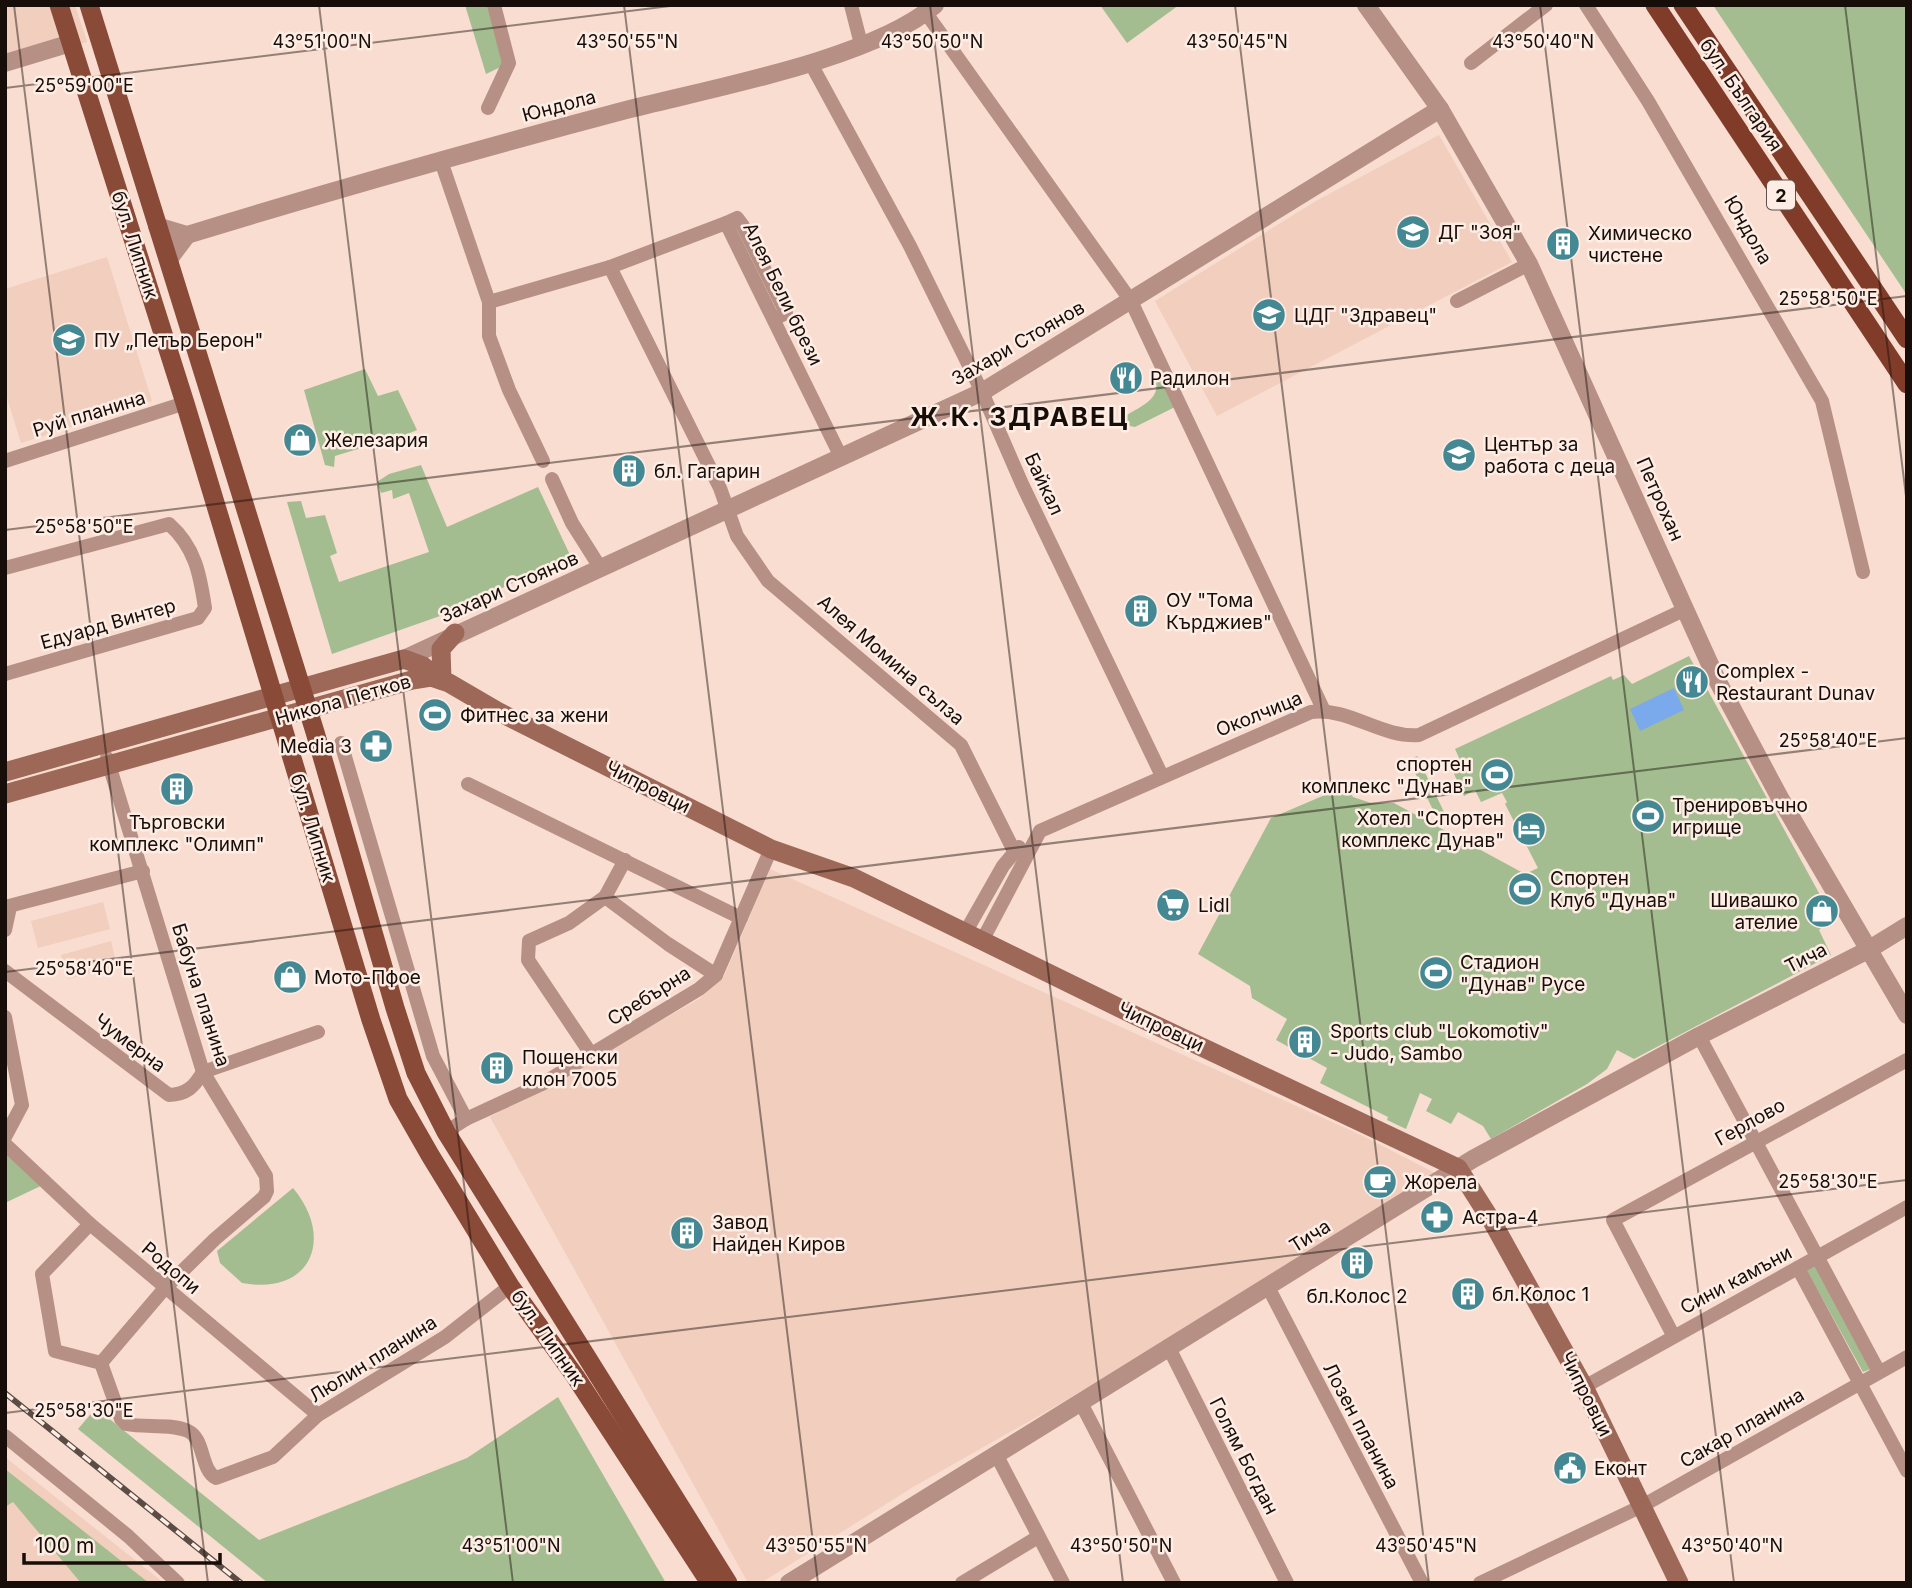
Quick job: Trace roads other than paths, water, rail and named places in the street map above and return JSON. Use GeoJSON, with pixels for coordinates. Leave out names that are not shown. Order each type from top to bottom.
{"type":"FeatureCollection","features":[{"type":"Feature","properties":{"kind":"highway","name":"бул. България"},"geometry":{"type":"LineString","coordinates":[[1655,5],[1907,384]]}},
{"type":"Feature","properties":{"kind":"highway","name":"бул. България"},"geometry":{"type":"LineString","coordinates":[[1683,5],[1907,339]]}},
{"type":"Feature","properties":{"kind":"main road","name":"бул. Липник"},"geometry":{"type":"LineString","coordinates":[[59,5],[185,403],[279,718],[398,1099],[510,1286],[575,1376],[710,1583]]}},
{"type":"Feature","properties":{"kind":"main road","name":"бул. Липник"},"geometry":{"type":"LineString","coordinates":[[89,5],[308,710],[415,1073],[446,1132],[728,1583]]}},
{"type":"Feature","properties":{"kind":"main road"},"geometry":{"type":"LineString","coordinates":[[442,680],[441,649],[455,633]]}},
{"type":"Feature","properties":{"kind":"main road","name":"Никола Петков"},"geometry":{"type":"LineString","coordinates":[[5,772],[404,659],[423,666],[442,680]]}},
{"type":"Feature","properties":{"kind":"main road","name":"Никола Петков"},"geometry":{"type":"LineString","coordinates":[[5,794],[412,680],[431,677],[442,680]]}},
{"type":"Feature","properties":{"kind":"main road","name":"Чипровци"},"geometry":{"type":"LineString","coordinates":[[442,680],[771,849],[854,878],[1458,1168],[1493,1223],[1584,1387],[1679,1583]]}},
{"type":"Feature","properties":{"kind":"street"},"geometry":{"type":"LineString","coordinates":[[488,108],[509,64],[492,8],[494,5]]}},
{"type":"Feature","properties":{"kind":"street"},"geometry":{"type":"LineString","coordinates":[[851,5],[861,44]]}},
{"type":"Feature","properties":{"kind":"street","name":"Петрохан"},"geometry":{"type":"LineString","coordinates":[[1366,5],[1440,108],[1529,264],[1740,724],[1907,1015]]}},
{"type":"Feature","properties":{"kind":"street"},"geometry":{"type":"LineString","coordinates":[[1471,63],[1546,5]]}},
{"type":"Feature","properties":{"kind":"street","name":"Юндола"},"geometry":{"type":"LineString","coordinates":[[1586,5],[1648,102],[1822,401],[1863,572]]}},
{"type":"Feature","properties":{"kind":"street"},"geometry":{"type":"LineString","coordinates":[[931,9],[1131,301],[1324,710]]}},
{"type":"Feature","properties":{"kind":"street","name":"Юндола"},"geometry":{"type":"LineString","coordinates":[[187,234],[441,161],[810,62],[861,44],[931,9]]}},
{"type":"Feature","properties":{"kind":"street"},"geometry":{"type":"LineString","coordinates":[[5,63],[71,43]]}},
{"type":"Feature","properties":{"kind":"street","name":"Байкал"},"geometry":{"type":"LineString","coordinates":[[810,62],[910,246],[982,392],[1022,484],[1162,776]]}},
{"type":"Feature","properties":{"kind":"street","name":"Захари Стоянов"},"geometry":{"type":"LineString","coordinates":[[404,659],[455,633],[601,569],[982,392],[1440,108]]}},
{"type":"Feature","properties":{"kind":"street"},"geometry":{"type":"LineString","coordinates":[[441,161],[489,302],[489,336],[509,390],[544,461]]}},
{"type":"Feature","properties":{"kind":"street","name":"Алея Бели брези"},"geometry":{"type":"LineString","coordinates":[[489,302],[610,267],[726,223],[841,457]]}},
{"type":"Feature","properties":{"kind":"street"},"geometry":{"type":"LineString","coordinates":[[158,226],[187,234],[169,259]]}},
{"type":"Feature","properties":{"kind":"street"},"geometry":{"type":"LineString","coordinates":[[1457,301],[1529,264]]}},
{"type":"Feature","properties":{"kind":"street"},"geometry":{"type":"LineString","coordinates":[[610,267],[729,510]]}},
{"type":"Feature","properties":{"kind":"street","name":"Руй планина"},"geometry":{"type":"LineString","coordinates":[[5,461],[185,403]]}},
{"type":"Feature","properties":{"kind":"street"},"geometry":{"type":"LineString","coordinates":[[552,479],[572,523],[601,569]]}},
{"type":"Feature","properties":{"kind":"street","name":"Алея Момина сълза"},"geometry":{"type":"LineString","coordinates":[[729,510],[737,536],[768,581],[961,745],[1014,851]]}},
{"type":"Feature","properties":{"kind":"street","name":"Едуард Винтер"},"geometry":{"type":"LineString","coordinates":[[5,568],[169,524],[194,554],[205,608],[198,618],[5,674]]}},
{"type":"Feature","properties":{"kind":"street","name":"Околчица"},"geometry":{"type":"LineString","coordinates":[[1014,851],[1040,831],[1290,720],[1324,710],[1396,733],[1419,735],[1686,609]]}},
{"type":"Feature","properties":{"kind":"street"},"geometry":{"type":"LineString","coordinates":[[341,743],[433,1056],[467,1119]]}},
{"type":"Feature","properties":{"kind":"street","name":"Бабуна планина"},"geometry":{"type":"LineString","coordinates":[[103,745],[203,1072],[266,1177],[267,1191],[166,1288]]}},
{"type":"Feature","properties":{"kind":"street"},"geometry":{"type":"LineString","coordinates":[[467,783],[741,918]]}},
{"type":"Feature","properties":{"kind":"street"},"geometry":{"type":"LineString","coordinates":[[973,937],[1040,831]]}},
{"type":"Feature","properties":{"kind":"street","name":"Сребърна"},"geometry":{"type":"LineString","coordinates":[[446,1132],[467,1119],[542,1084],[699,989],[716,975],[771,849]]}},
{"type":"Feature","properties":{"kind":"street"},"geometry":{"type":"LineString","coordinates":[[973,937],[1014,851]]}},
{"type":"Feature","properties":{"kind":"street"},"geometry":{"type":"LineString","coordinates":[[591,1054],[528,960],[529,941],[569,923],[605,897],[625,860]]}},
{"type":"Feature","properties":{"kind":"street"},"geometry":{"type":"LineString","coordinates":[[5,930],[8,907],[143,871]]}},
{"type":"Feature","properties":{"kind":"street"},"geometry":{"type":"LineString","coordinates":[[605,897],[668,944],[716,975]]}},
{"type":"Feature","properties":{"kind":"street","name":"Тича"},"geometry":{"type":"LineString","coordinates":[[789,1583],[1458,1168],[1699,1036],[1868,950],[1907,926]]}},
{"type":"Feature","properties":{"kind":"street","name":"Чумерна"},"geometry":{"type":"LineString","coordinates":[[5,971],[156,1088],[169,1094],[181,1094],[195,1086],[203,1072],[318,1032]]}},
{"type":"Feature","properties":{"kind":"street"},"geometry":{"type":"LineString","coordinates":[[5,1017],[22,1105],[5,1137]]}},
{"type":"Feature","properties":{"kind":"street"},"geometry":{"type":"LineString","coordinates":[[1699,1036],[1879,1372]]}},
{"type":"Feature","properties":{"kind":"street","name":"Герлово"},"geometry":{"type":"LineString","coordinates":[[1673,1335],[1614,1220],[1756,1140],[1907,1060]]}},
{"type":"Feature","properties":{"kind":"street","name":"Родопи"},"geometry":{"type":"LineString","coordinates":[[5,1144],[90,1224],[318,1415]]}},
{"type":"Feature","properties":{"kind":"street","name":"Сини камъни"},"geometry":{"type":"LineString","coordinates":[[1584,1387],[1673,1335],[1907,1208]]}},
{"type":"Feature","properties":{"kind":"street"},"geometry":{"type":"LineString","coordinates":[[90,1224],[45,1269],[41,1278],[55,1351],[101,1363],[166,1288]]}},
{"type":"Feature","properties":{"kind":"street"},"geometry":{"type":"LineString","coordinates":[[1798,1268],[1907,1471]]}},
{"type":"Feature","properties":{"kind":"street","name":"Люлин планина"},"geometry":{"type":"LineString","coordinates":[[101,1363],[121,1419],[126,1424],[190,1432],[195,1436],[210,1474],[216,1478],[273,1457],[318,1415],[445,1337],[510,1286]]}},
{"type":"Feature","properties":{"kind":"street","name":"Лозен планина"},"geometry":{"type":"LineString","coordinates":[[1268,1287],[1422,1583]]}},
{"type":"Feature","properties":{"kind":"street","name":"Голям Богдан"},"geometry":{"type":"LineString","coordinates":[[1168,1346],[1287,1583]]}},
{"type":"Feature","properties":{"kind":"street","name":"Сакар планина"},"geometry":{"type":"LineString","coordinates":[[1479,1583],[1642,1506],[1907,1357]]}},
{"type":"Feature","properties":{"kind":"street"},"geometry":{"type":"LineString","coordinates":[[1081,1403],[1174,1583]]}},
{"type":"Feature","properties":{"kind":"street"},"geometry":{"type":"LineString","coordinates":[[5,1436],[128,1536],[178,1583]]}},
{"type":"Feature","properties":{"kind":"street"},"geometry":{"type":"LineString","coordinates":[[996,1454],[1063,1583]]}},
{"type":"Feature","properties":{"kind":"street"},"geometry":{"type":"LineString","coordinates":[[962,1583],[1038,1537]]}},
{"type":"Feature","properties":{"kind":"water"},"geometry":{"type":"Polygon","coordinates":[[[1674,688],[1684,710],[1640,731],[1630,709],[1674,688]]]}},
{"type":"Feature","properties":{"kind":"railway"},"geometry":{"type":"LineString","coordinates":[[5,1393],[241,1583]]}},
{"type":"Feature","properties":{"kind":"place","name":"ДГ \"Зоя\""},"geometry":{"type":"Point","coordinates":[1413,232]}},
{"type":"Feature","properties":{"kind":"place","name":"Химическо чистене"},"geometry":{"type":"Point","coordinates":[1563,244]}},
{"type":"Feature","properties":{"kind":"place","name":"ЦДГ \"Здравец\""},"geometry":{"type":"Point","coordinates":[1269,315]}},
{"type":"Feature","properties":{"kind":"place","name":"ПУ „Петър Берон\""},"geometry":{"type":"Point","coordinates":[69,340]}},
{"type":"Feature","properties":{"kind":"place","name":"Радилон"},"geometry":{"type":"Point","coordinates":[1126,378]}},
{"type":"Feature","properties":{"kind":"place","name":"Железария"},"geometry":{"type":"Point","coordinates":[300,440]}},
{"type":"Feature","properties":{"kind":"place","name":"Център за работа с деца"},"geometry":{"type":"Point","coordinates":[1459,455]}},
{"type":"Feature","properties":{"kind":"place","name":"бл. Гагарин"},"geometry":{"type":"Point","coordinates":[629,471]}},
{"type":"Feature","properties":{"kind":"place","name":"ОУ \"Тома Кърджиев\""},"geometry":{"type":"Point","coordinates":[1141,611]}},
{"type":"Feature","properties":{"kind":"place","name":"Complex - Restaurant Dunav"},"geometry":{"type":"Point","coordinates":[1692,682]}},
{"type":"Feature","properties":{"kind":"place","name":"Фитнес за жени"},"geometry":{"type":"Point","coordinates":[435,715]}},
{"type":"Feature","properties":{"kind":"place","name":"Media 3"},"geometry":{"type":"Point","coordinates":[376,746]}},
{"type":"Feature","properties":{"kind":"place","name":"спортен комплекс \"Дунав\""},"geometry":{"type":"Point","coordinates":[1497,775]}},
{"type":"Feature","properties":{"kind":"place","name":"Търговски комплекс \"Олимп\""},"geometry":{"type":"Point","coordinates":[177,789]}},
{"type":"Feature","properties":{"kind":"place","name":"Тренировъчно игрище"},"geometry":{"type":"Point","coordinates":[1648,816]}},
{"type":"Feature","properties":{"kind":"place","name":"Хотел \"Спортен комплекс Дунав\""},"geometry":{"type":"Point","coordinates":[1529,829]}},
{"type":"Feature","properties":{"kind":"place","name":"Спортен Клуб \"Дунав\""},"geometry":{"type":"Point","coordinates":[1525,889]}},
{"type":"Feature","properties":{"kind":"place","name":"Lidl"},"geometry":{"type":"Point","coordinates":[1173,905]}},
{"type":"Feature","properties":{"kind":"place","name":"Шивашко ателие"},"geometry":{"type":"Point","coordinates":[1822,911]}},
{"type":"Feature","properties":{"kind":"place","name":"Стадион \"Дунав\" Русе"},"geometry":{"type":"Point","coordinates":[1436,973]}},
{"type":"Feature","properties":{"kind":"place","name":"Мото-Пфое"},"geometry":{"type":"Point","coordinates":[290,977]}},
{"type":"Feature","properties":{"kind":"place","name":"Sports club \"Lokomotiv\" - Judo, Sambo"},"geometry":{"type":"Point","coordinates":[1305,1042]}},
{"type":"Feature","properties":{"kind":"place","name":"Пощенски клон 7005"},"geometry":{"type":"Point","coordinates":[497,1068]}},
{"type":"Feature","properties":{"kind":"place","name":"Жорела"},"geometry":{"type":"Point","coordinates":[1380,1182]}},
{"type":"Feature","properties":{"kind":"place","name":"Астра-4"},"geometry":{"type":"Point","coordinates":[1437,1217]}},
{"type":"Feature","properties":{"kind":"place","name":"Завод Найден Киров"},"geometry":{"type":"Point","coordinates":[687,1233]}},
{"type":"Feature","properties":{"kind":"place","name":"бл.Колос 2"},"geometry":{"type":"Point","coordinates":[1357,1263]}},
{"type":"Feature","properties":{"kind":"place","name":"бл.Колос 1"},"geometry":{"type":"Point","coordinates":[1468,1294]}},
{"type":"Feature","properties":{"kind":"place","name":"Еконт"},"geometry":{"type":"Point","coordinates":[1570,1468]}},
{"type":"Feature","properties":{"kind":"district","name":"Ж.К. ЗДРАВЕЦ"},"geometry":{"type":"Point","coordinates":[1020,416]}}]}
